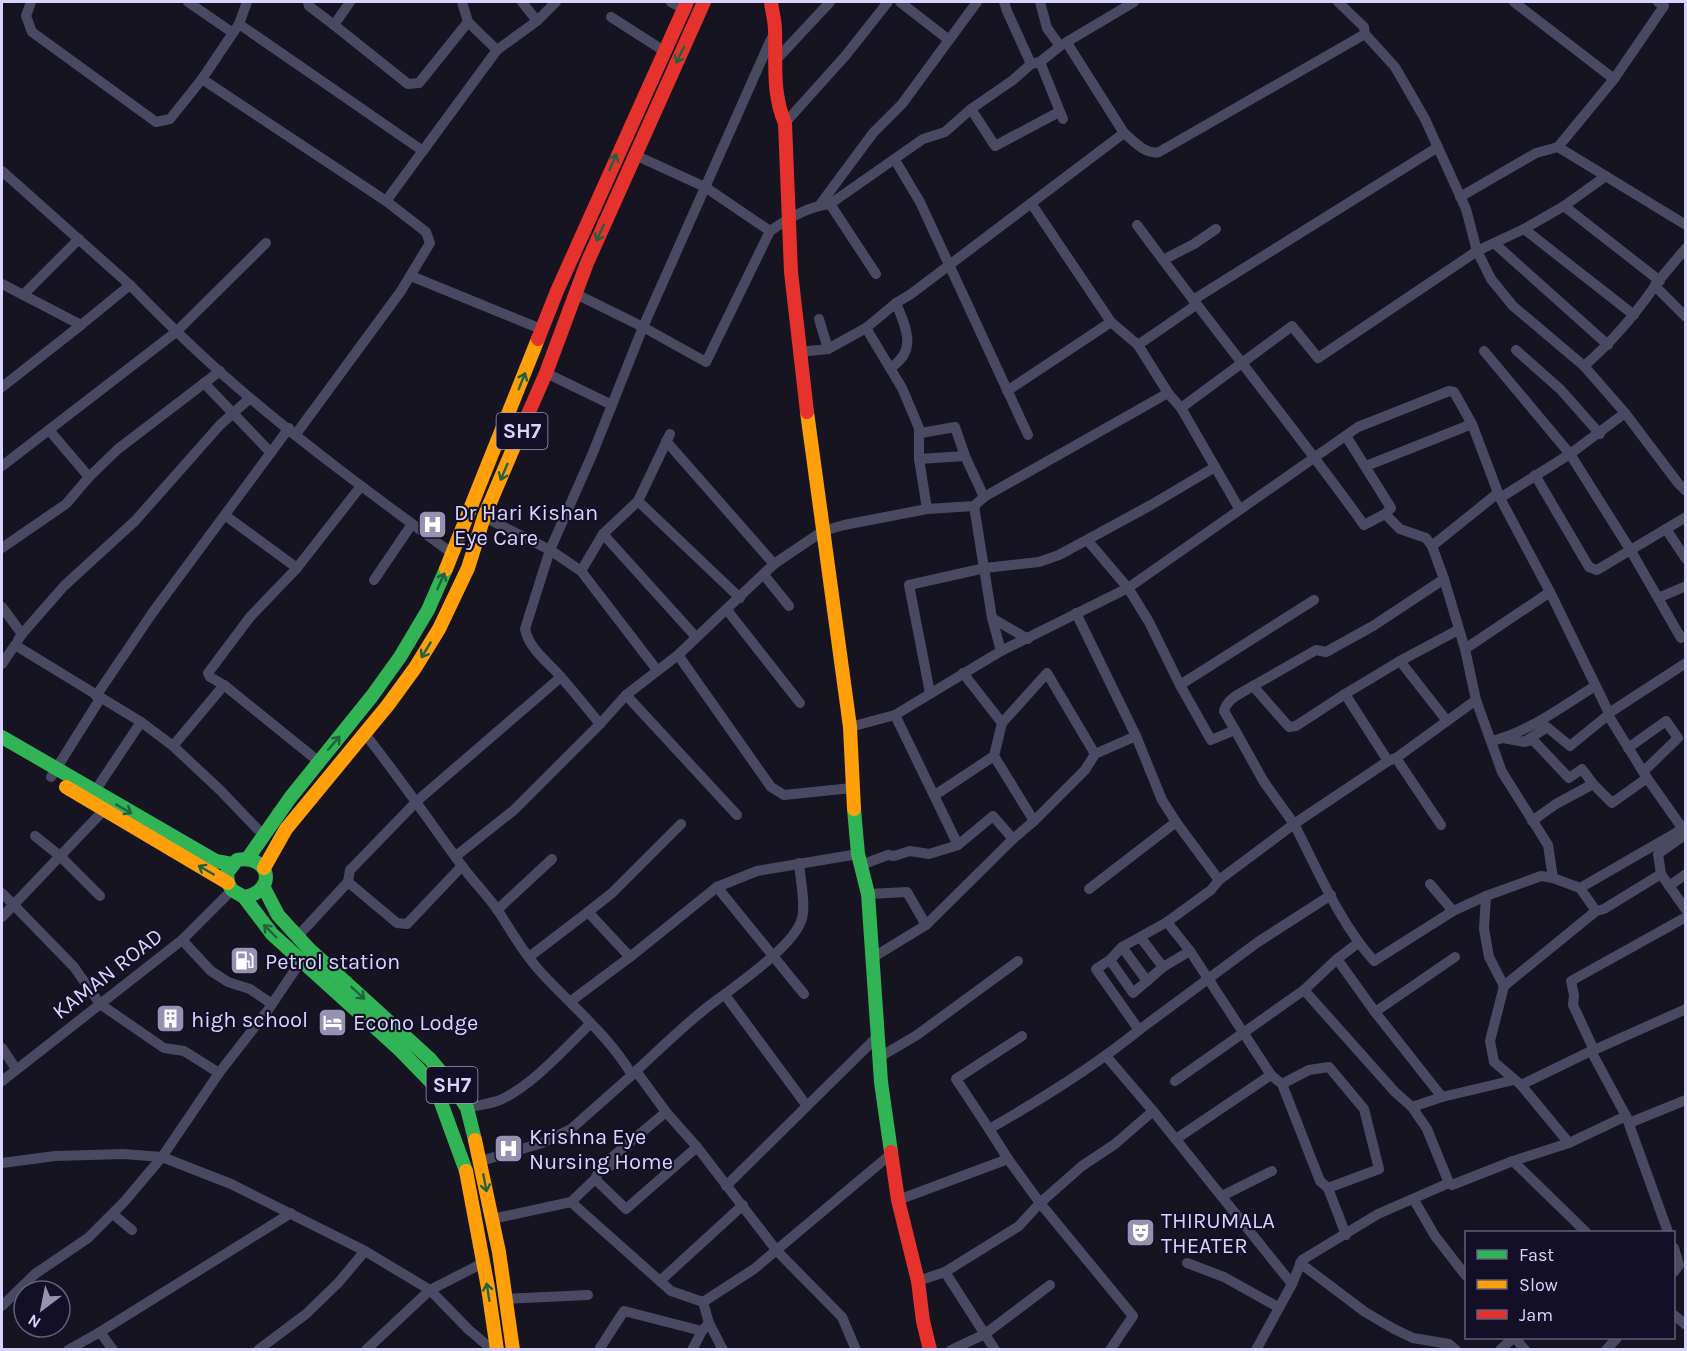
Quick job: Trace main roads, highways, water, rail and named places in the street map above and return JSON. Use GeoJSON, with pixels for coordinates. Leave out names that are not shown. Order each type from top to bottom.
{"type":"FeatureCollection","features":[{"type":"Feature","properties":{"kind":"main road","name":"SH7"},"geometry":{"type":"LineString","coordinates":[[513,1350],[499,1252],[481,1161],[467,1108],[455,1089],[430,1059],[297,937],[278,915],[264,888],[266,881],[264,868],[286,829],[365,734],[415,668],[439,629],[468,568],[484,517],[546,373],[574,294],[704,2]]}},
{"type":"Feature","properties":{"kind":"main road"},"geometry":{"type":"LineString","coordinates":[[771,2],[775,29],[774,62],[780,112],[785,123],[791,272],[799,352],[850,728],[852,788],[860,859],[868,894],[878,1059],[898,1200],[918,1281],[923,1321],[930,1350]]}},
{"type":"Feature","properties":{"kind":"main road","name":"SH7"},"geometry":{"type":"LineString","coordinates":[[248,858],[318,761],[351,723],[400,657],[428,610],[453,554],[529,365],[541,329],[685,5]]}},
{"type":"Feature","properties":{"kind":"main road"},"geometry":{"type":"LineString","coordinates":[[2,737],[54,774]]}},
{"type":"Feature","properties":{"kind":"main road"},"geometry":{"type":"LineString","coordinates":[[2,747],[92,797],[216,861],[232,864]]}},
{"type":"Feature","properties":{"kind":"main road"},"geometry":{"type":"LineString","coordinates":[[92,797],[103,811],[234,890],[255,896],[264,888]]}},
{"type":"Feature","properties":{"kind":"main road"},"geometry":{"type":"LineString","coordinates":[[234,890],[227,873],[237,860],[248,858],[257,861],[264,868]]}},
{"type":"Feature","properties":{"kind":"main road","name":"SH7"},"geometry":{"type":"LineString","coordinates":[[234,890],[262,924],[400,1050],[435,1086],[468,1176],[495,1350]]}},
{"type":"Feature","properties":{"kind":"place","name":"Dr Hari Kishan Eye Care"},"geometry":{"type":"Point","coordinates":[433,525]}},
{"type":"Feature","properties":{"kind":"place","name":"Petrol station"},"geometry":{"type":"Point","coordinates":[244,961]}},
{"type":"Feature","properties":{"kind":"place","name":"high school"},"geometry":{"type":"Point","coordinates":[170,1019]}},
{"type":"Feature","properties":{"kind":"place","name":"Econo Lodge"},"geometry":{"type":"Point","coordinates":[332,1022]}},
{"type":"Feature","properties":{"kind":"place","name":"Krishna Eye Nursing Home"},"geometry":{"type":"Point","coordinates":[508,1149]}},
{"type":"Feature","properties":{"kind":"place","name":"THIRUMALA THEATER"},"geometry":{"type":"Point","coordinates":[1140,1233]}}]}
